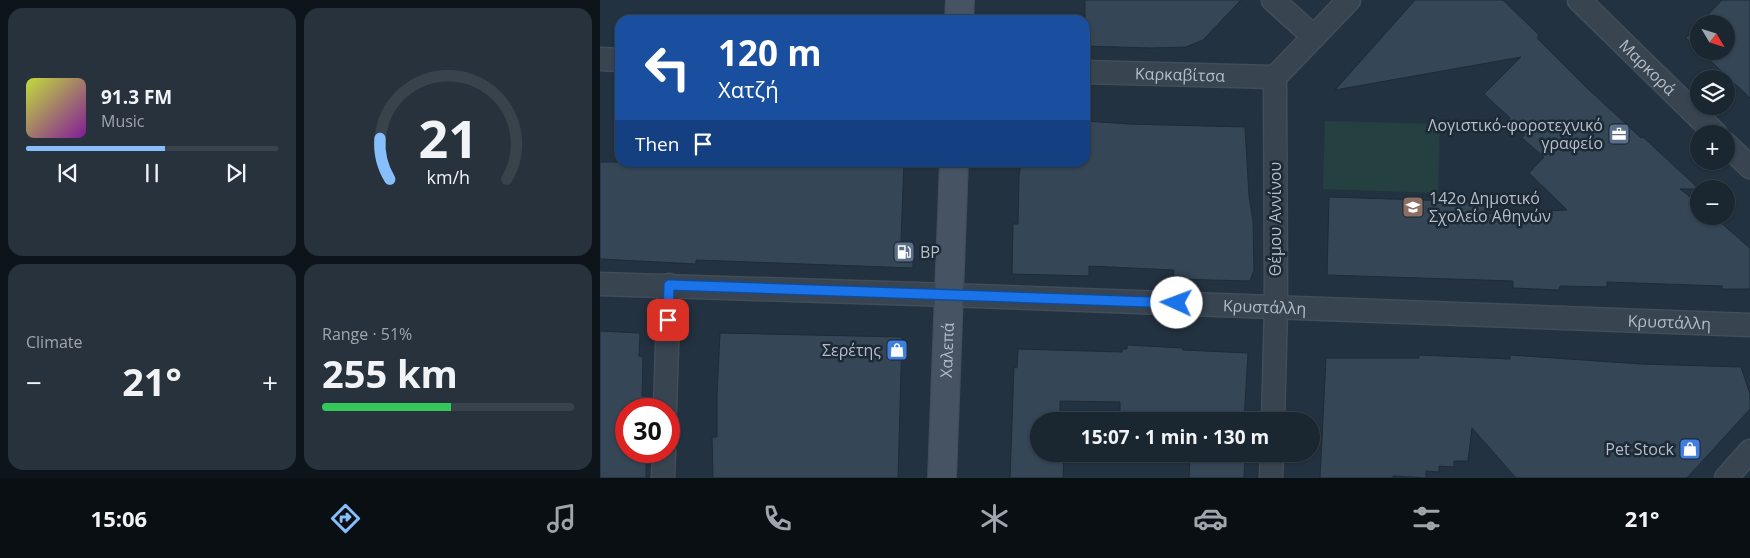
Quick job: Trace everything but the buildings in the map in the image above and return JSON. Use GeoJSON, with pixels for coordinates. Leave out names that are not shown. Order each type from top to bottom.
{"type":"FeatureCollection","features":[{"type":"Feature","properties":{"kind":"street"},"geometry":{"type":"LineString","coordinates":[[959,15],[960,0]]}},
{"type":"Feature","properties":{"kind":"street"},"geometry":{"type":"LineString","coordinates":[[1273,0],[1314,37]]}},
{"type":"Feature","properties":{"kind":"street"},"geometry":{"type":"LineString","coordinates":[[1275,77],[1349,0]]}},
{"type":"Feature","properties":{"kind":"street","name":"Μαρκορά"},"geometry":{"type":"LineString","coordinates":[[1579,0],[1707,125]]}},
{"type":"Feature","properties":{"kind":"street"},"geometry":{"type":"LineString","coordinates":[[600,59],[615,60]]}},
{"type":"Feature","properties":{"kind":"street","name":"Καρκαβίτσα"},"geometry":{"type":"LineString","coordinates":[[1090,72],[1275,77]]}},
{"type":"Feature","properties":{"kind":"street","name":"Θέμου Αννίνου"},"geometry":{"type":"LineString","coordinates":[[1273,412],[1276,307],[1275,77]]}},
{"type":"Feature","properties":{"kind":"street"},"geometry":{"type":"LineString","coordinates":[[1735,153],[1750,167]]}},
{"type":"Feature","properties":{"kind":"street","name":"Χαλεπά"},"geometry":{"type":"LineString","coordinates":[[942,478],[954,167]]}},
{"type":"Feature","properties":{"kind":"street","name":"Κρυστάλλη"},"geometry":{"type":"LineString","coordinates":[[600,284],[1750,325]]}},
{"type":"Feature","properties":{"kind":"street"},"geometry":{"type":"LineString","coordinates":[[665,398],[669,285]]}},
{"type":"Feature","properties":{"kind":"street"},"geometry":{"type":"LineString","coordinates":[[1726,478],[1750,451]]}},
{"type":"Feature","properties":{"kind":"street"},"geometry":{"type":"LineString","coordinates":[[1271,478],[1272,462]]}},
{"type":"Feature","properties":{"kind":"street"},"geometry":{"type":"LineString","coordinates":[[663,478],[664,463]]}},
{"type":"Feature","properties":{"kind":"green space"},"geometry":{"type":"Polygon","coordinates":[[[1325,121],[1440,124],[1438,193],[1323,189],[1325,121]]]}},
{"type":"Feature","properties":{"kind":"place","name":"Λογιστικό-φοροτεχνικό γραφείο"},"geometry":{"type":"Point","coordinates":[1619,134]}},
{"type":"Feature","properties":{"kind":"place","name":"142ο Δημοτικό Σχολείο Αθηνών"},"geometry":{"type":"Point","coordinates":[1413,207]}},
{"type":"Feature","properties":{"kind":"place","name":"BP"},"geometry":{"type":"Point","coordinates":[904,252]}},
{"type":"Feature","properties":{"kind":"place","name":"Σερέτης"},"geometry":{"type":"Point","coordinates":[897,350]}},
{"type":"Feature","properties":{"kind":"place","name":"Pet Stock"},"geometry":{"type":"Point","coordinates":[1690,449]}},
{"type":"Feature","properties":{"kind":"route"},"geometry":{"type":"LineString","coordinates":[[668,320],[669,285],[1177,303]]}}]}
